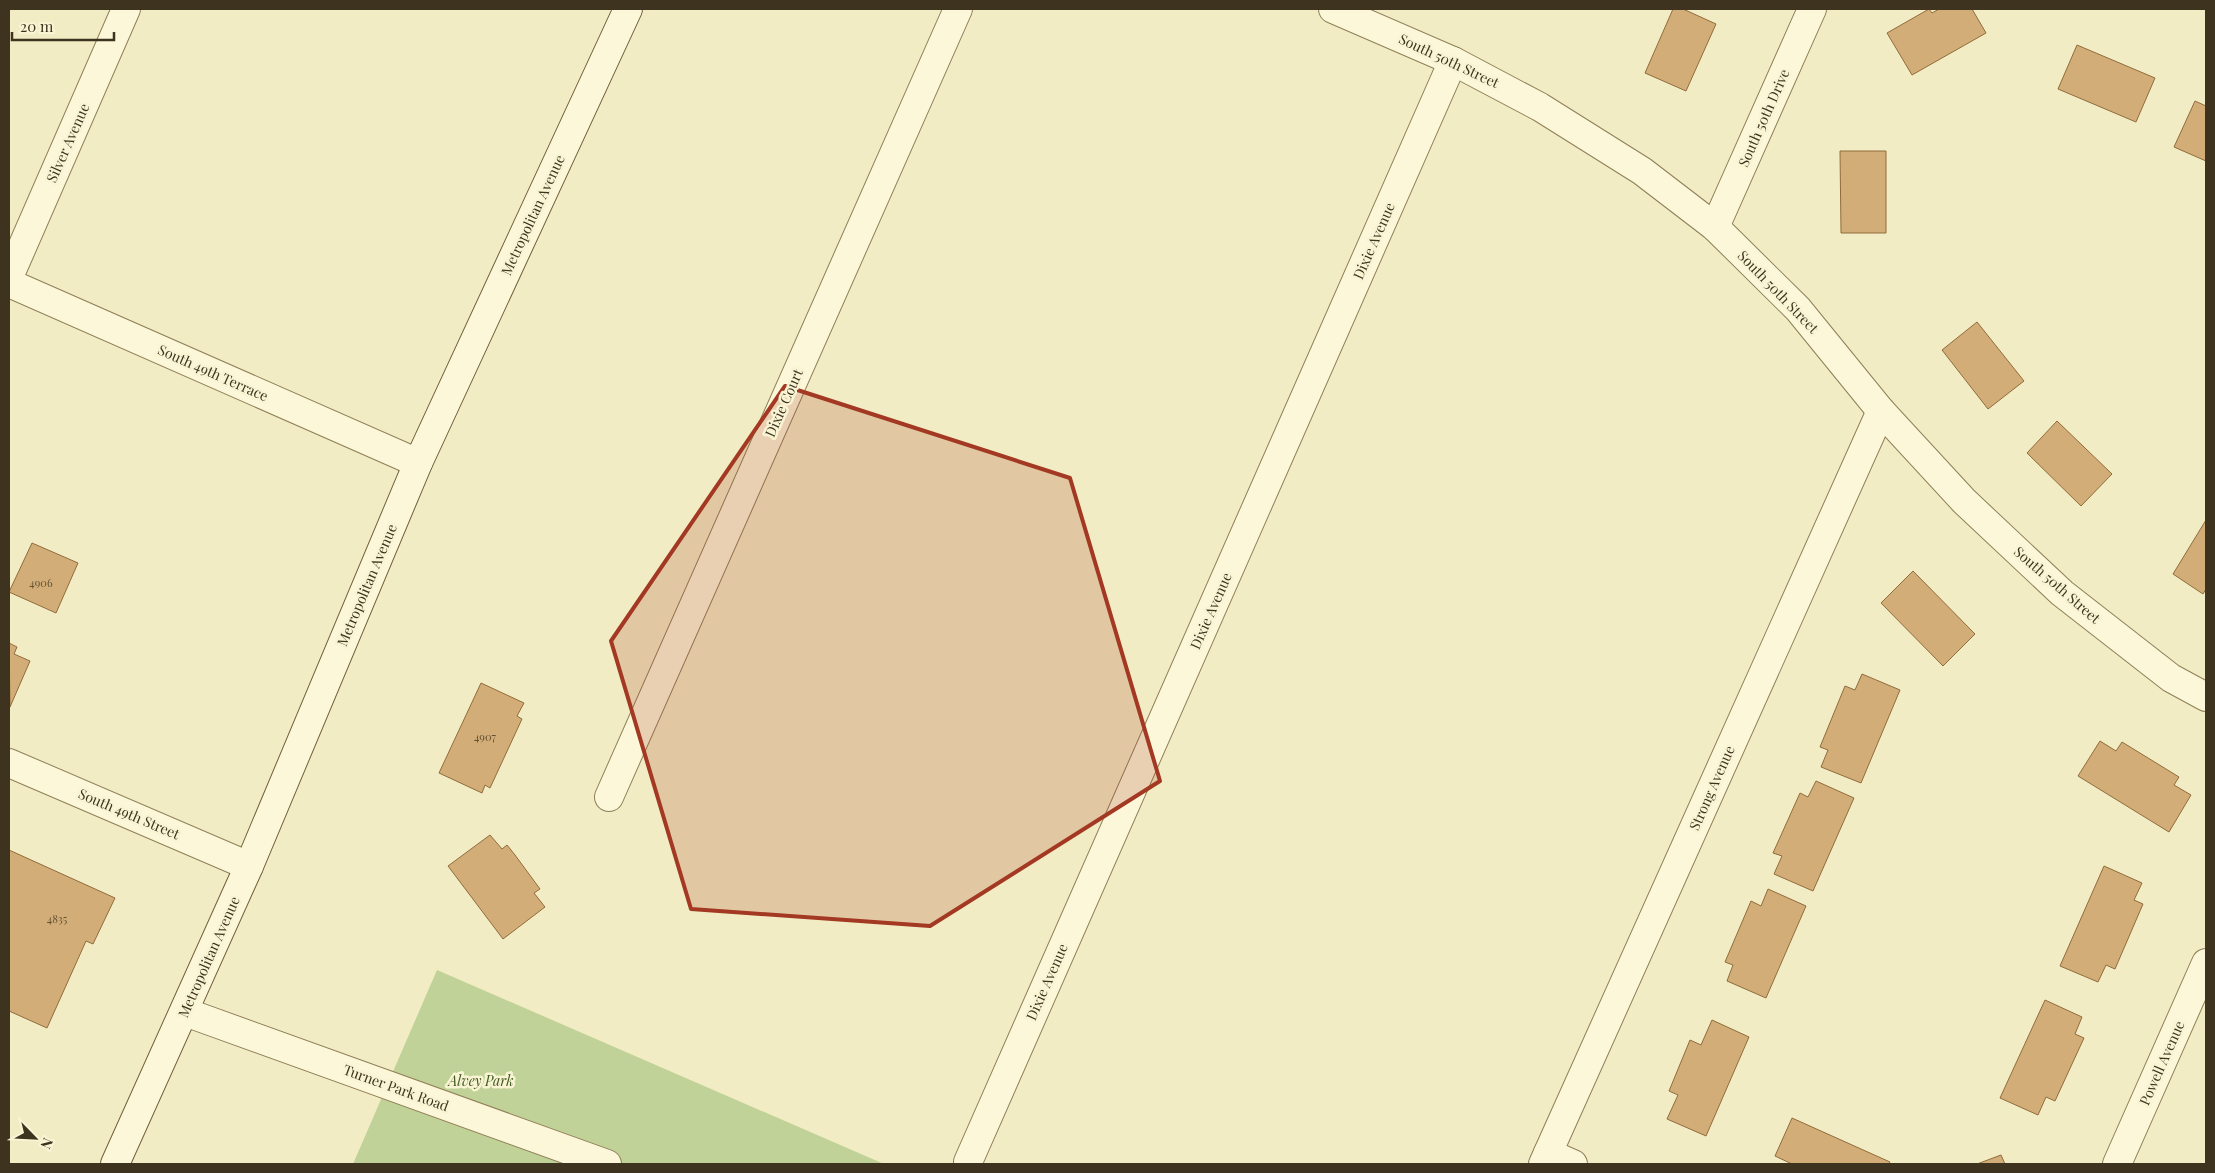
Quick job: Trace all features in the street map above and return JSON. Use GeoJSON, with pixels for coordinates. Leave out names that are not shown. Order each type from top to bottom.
{"type":"FeatureCollection","features":[{"type":"Feature","properties":{"kind":"street","name":"Silver Avenue"},"geometry":{"type":"LineString","coordinates":[[9,277],[126,9]]}},
{"type":"Feature","properties":{"kind":"street","name":"Metropolitan Avenue"},"geometry":{"type":"LineString","coordinates":[[115,1164],[185,1012],[249,866],[418,463],[628,9]]}},
{"type":"Feature","properties":{"kind":"street","name":"Dixie Court"},"geometry":{"type":"LineString","coordinates":[[609,797],[958,9]]}},
{"type":"Feature","properties":{"kind":"street","name":"South 50th Street"},"geometry":{"type":"LineString","coordinates":[[1333,9],[1453,61],[1540,107],[1642,171],[1715,227],[1798,309],[1881,411],[1964,501],[2062,593],[2171,678],[2206,698]]}},
{"type":"Feature","properties":{"kind":"street","name":"South 50th Drive"},"geometry":{"type":"LineString","coordinates":[[1715,227],[1812,9]]}},
{"type":"Feature","properties":{"kind":"street","name":"Dixie Avenue"},"geometry":{"type":"LineString","coordinates":[[968,1162],[1453,61]]}},
{"type":"Feature","properties":{"kind":"street","name":"South 49th Terrace"},"geometry":{"type":"LineString","coordinates":[[9,283],[418,463]]}},
{"type":"Feature","properties":{"kind":"street","name":"Strong Avenue"},"geometry":{"type":"LineString","coordinates":[[1546,1159],[1881,411]]}},
{"type":"Feature","properties":{"kind":"street","name":"South 49th Street"},"geometry":{"type":"LineString","coordinates":[[9,763],[249,866]]}},
{"type":"Feature","properties":{"kind":"street","name":"Powell Avenue"},"geometry":{"type":"LineString","coordinates":[[2117,1164],[2206,963]]}},
{"type":"Feature","properties":{"kind":"street","name":"Turner Park Road"},"geometry":{"type":"LineString","coordinates":[[185,1012],[607,1164]]}},
{"type":"Feature","properties":{"kind":"street"},"geometry":{"type":"LineString","coordinates":[[1546,1159],[1573,1164]]}},
{"type":"Feature","properties":{"kind":"highlighted area"},"geometry":{"type":"Polygon","coordinates":[[[785,386],[1070,478],[1160,781],[930,926],[691,909],[611,641],[785,386]]]}},
{"type":"Feature","properties":{"kind":"green space","name":"Alvey Park"},"geometry":{"type":"Polygon","coordinates":[[[437,970],[884,1164],[353,1164],[437,970]]]}},
{"type":"Feature","properties":{"kind":"building"},"geometry":{"type":"Polygon","coordinates":[[[1673,9],[1683,9],[1716,24],[1686,91],[1645,73],[1673,9]]]}},
{"type":"Feature","properties":{"kind":"building"},"geometry":{"type":"Polygon","coordinates":[[[1929,9],[1932,13],[1939,9],[1972,9],[1986,33],[1912,75],[1887,33],[1929,9]]]}},
{"type":"Feature","properties":{"kind":"building"},"geometry":{"type":"Polygon","coordinates":[[[2077,45],[2155,78],[2136,122],[2058,89],[2077,45]]]}},
{"type":"Feature","properties":{"kind":"building"},"geometry":{"type":"Polygon","coordinates":[[[2195,101],[2206,106],[2206,161],[2174,147],[2195,101]]]}},
{"type":"Feature","properties":{"kind":"building"},"geometry":{"type":"Polygon","coordinates":[[[1840,151],[1886,151],[1886,233],[1841,233],[1840,151]]]}},
{"type":"Feature","properties":{"kind":"building"},"geometry":{"type":"Polygon","coordinates":[[[1977,322],[2024,381],[1988,409],[1942,350],[1977,322]]]}},
{"type":"Feature","properties":{"kind":"building"},"geometry":{"type":"Polygon","coordinates":[[[2057,421],[2112,474],[2081,506],[2027,453],[2057,421]]]}},
{"type":"Feature","properties":{"kind":"building"},"geometry":{"type":"Polygon","coordinates":[[[2206,520],[2206,589],[2203,594],[2173,574],[2206,520]]]}},
{"type":"Feature","properties":{"kind":"building"},"geometry":{"type":"Polygon","coordinates":[[[32,543],[78,563],[56,613],[9,592],[32,543]]]}},
{"type":"Feature","properties":{"kind":"building"},"geometry":{"type":"Polygon","coordinates":[[[1913,571],[1975,634],[1943,666],[1881,603],[1913,571]]]}},
{"type":"Feature","properties":{"kind":"building"},"geometry":{"type":"Polygon","coordinates":[[[9,643],[17,647],[14,654],[30,661],[10,707],[9,643]]]}},
{"type":"Feature","properties":{"kind":"building"},"geometry":{"type":"Polygon","coordinates":[[[1862,674],[1900,690],[1861,783],[1821,767],[1828,750],[1820,747],[1845,686],[1855,690],[1862,674]]]}},
{"type":"Feature","properties":{"kind":"building"},"geometry":{"type":"Polygon","coordinates":[[[481,683],[524,703],[517,716],[522,719],[490,788],[485,785],[482,793],[439,773],[481,683]]]}},
{"type":"Feature","properties":{"kind":"building"},"geometry":{"type":"Polygon","coordinates":[[[2100,741],[2116,751],[2122,742],[2179,777],[2174,785],[2191,795],[2169,832],[2078,776],[2100,741]]]}},
{"type":"Feature","properties":{"kind":"building"},"geometry":{"type":"Polygon","coordinates":[[[1816,781],[1854,798],[1813,891],[1774,874],[1782,856],[1773,853],[1800,793],[1808,797],[1816,781]]]}},
{"type":"Feature","properties":{"kind":"building"},"geometry":{"type":"Polygon","coordinates":[[[490,835],[502,849],[507,845],[515,855],[540,889],[534,893],[545,907],[503,939],[448,866],[490,835]]]}},
{"type":"Feature","properties":{"kind":"building"},"geometry":{"type":"Polygon","coordinates":[[[9,850],[115,898],[93,944],[86,941],[47,1028],[9,1011],[9,850]]]}},
{"type":"Feature","properties":{"kind":"building"},"geometry":{"type":"Polygon","coordinates":[[[2104,866],[2142,883],[2134,900],[2143,904],[2115,969],[2106,965],[2098,982],[2060,966],[2104,866]]]}},
{"type":"Feature","properties":{"kind":"building"},"geometry":{"type":"Polygon","coordinates":[[[1768,889],[1806,906],[1766,998],[1727,981],[1733,965],[1725,962],[1751,901],[1761,906],[1768,889]]]}},
{"type":"Feature","properties":{"kind":"building"},"geometry":{"type":"Polygon","coordinates":[[[2045,1000],[2082,1017],[2075,1034],[2084,1038],[2055,1101],[2046,1097],[2038,1115],[2000,1098],[2045,1000]]]}},
{"type":"Feature","properties":{"kind":"building"},"geometry":{"type":"Polygon","coordinates":[[[1712,1020],[1749,1037],[1706,1136],[1667,1119],[1678,1095],[1669,1091],[1690,1040],[1701,1045],[1712,1020]]]}},
{"type":"Feature","properties":{"kind":"building"},"geometry":{"type":"Polygon","coordinates":[[[1792,1118],[1890,1162],[1889,1164],[1792,1164],[1775,1156],[1792,1118]]]}},
{"type":"Feature","properties":{"kind":"building"},"geometry":{"type":"Polygon","coordinates":[[[2001,1155],[2005,1164],[1977,1164],[2001,1155]]]}}]}
